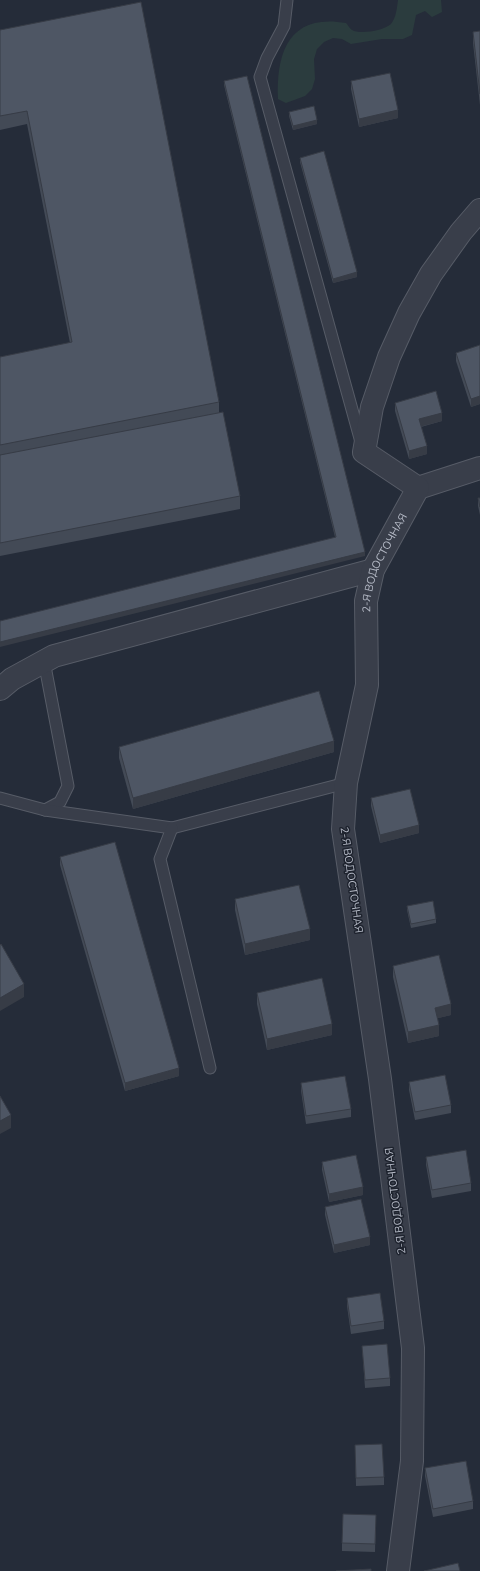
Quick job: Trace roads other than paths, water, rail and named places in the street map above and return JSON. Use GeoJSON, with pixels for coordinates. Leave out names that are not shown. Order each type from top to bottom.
{"type":"FeatureCollection","features":[{"type":"Feature","properties":{"kind":"street"},"geometry":{"type":"LineString","coordinates":[[480,210],[461,232],[431,274],[389,356],[372,408],[364,452],[418,488],[480,468]]}},
{"type":"Feature","properties":{"kind":"street","name":"2-Я ВОДОСТОЧНАЯ"},"geometry":{"type":"LineString","coordinates":[[398,1571],[412,1461],[413,1348],[380,1079],[343,829],[346,783],[367,685],[366,601],[373,570],[418,488]]}},
{"type":"Feature","properties":{"kind":"street"},"geometry":{"type":"LineString","coordinates":[[0,689],[12,679],[54,656],[373,570]]}},
{"type":"Feature","properties":{"kind":"lane"},"geometry":{"type":"LineString","coordinates":[[287,0],[284,26],[267,58],[260,77],[364,452]]}},
{"type":"Feature","properties":{"kind":"lane"},"geometry":{"type":"LineString","coordinates":[[44,661],[68,786],[60,802],[46,810]]}},
{"type":"Feature","properties":{"kind":"lane"},"geometry":{"type":"LineString","coordinates":[[0,798],[46,810],[172,828],[346,783]]}},
{"type":"Feature","properties":{"kind":"lane"},"geometry":{"type":"LineString","coordinates":[[172,828],[160,859],[210,1068]]}}]}
